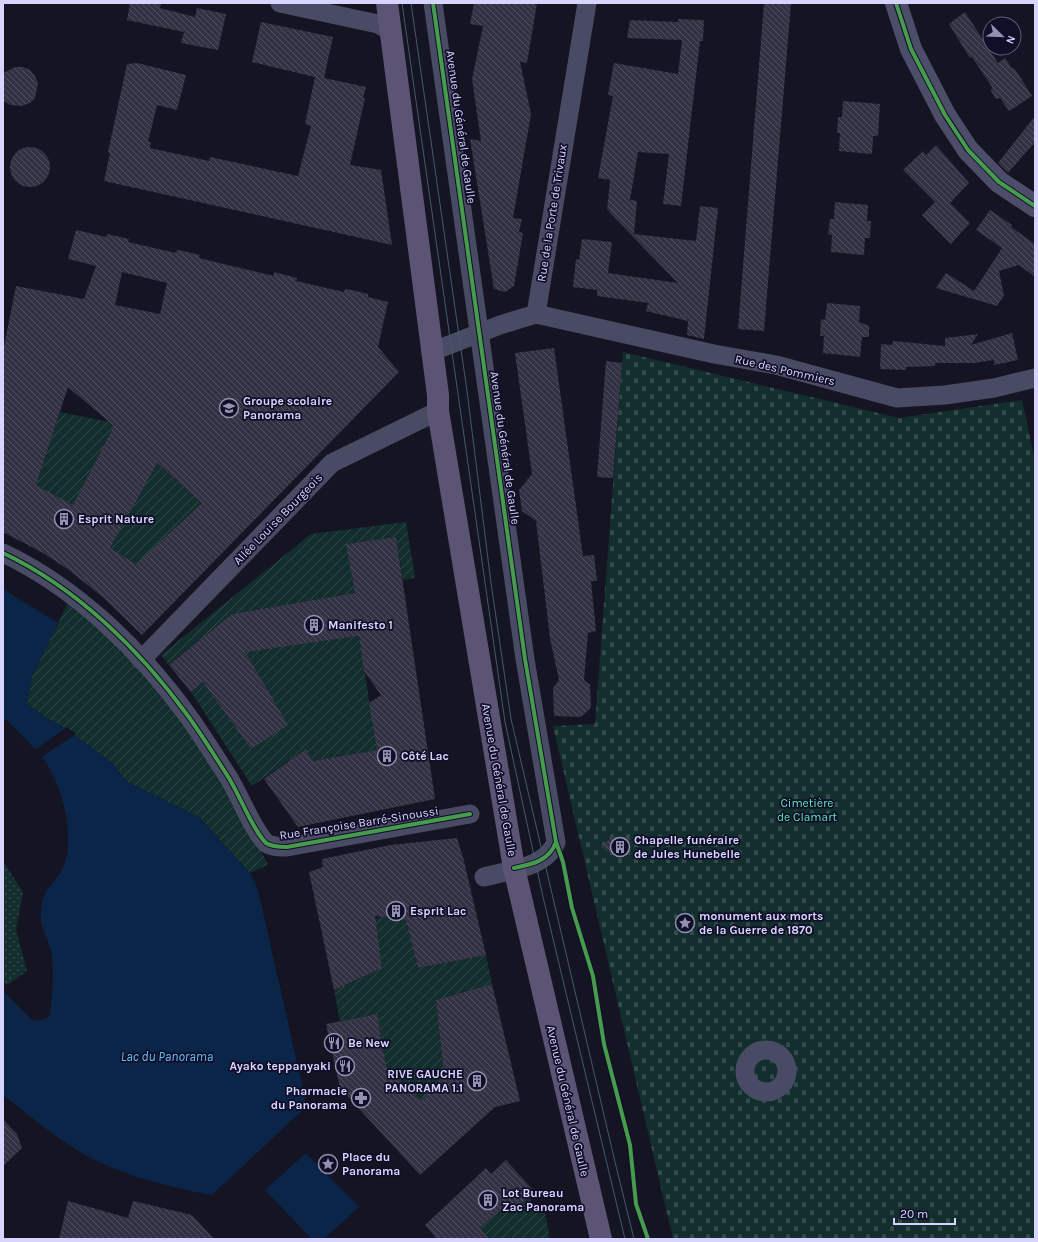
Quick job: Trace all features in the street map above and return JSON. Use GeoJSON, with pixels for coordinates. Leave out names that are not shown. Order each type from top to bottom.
{"type":"FeatureCollection","features":[{"type":"Feature","properties":{"kind":"main road","name":"Avenue du Général de Gaulle"},"geometry":{"type":"LineString","coordinates":[[387,3],[392,32],[431,352],[438,395],[438,411],[514,868],[601,1239]]}},
{"type":"Feature","properties":{"kind":"street"},"geometry":{"type":"LineString","coordinates":[[280,3],[378,24],[392,32]]}},
{"type":"Feature","properties":{"kind":"street","name":"Avenue du Général de Gaulle"},"geometry":{"type":"LineString","coordinates":[[433,3],[525,659],[556,842],[553,850],[544,859],[536,863],[514,868]]}},
{"type":"Feature","properties":{"kind":"street","name":"Rue de la Porte de Trivaux"},"geometry":{"type":"LineString","coordinates":[[536,314],[587,3]]}},
{"type":"Feature","properties":{"kind":"street"},"geometry":{"type":"LineString","coordinates":[[896,3],[911,49],[945,115],[968,150],[999,182],[1035,206]]}},
{"type":"Feature","properties":{"kind":"street"},"geometry":{"type":"LineString","coordinates":[[431,352],[500,325],[536,314]]}},
{"type":"Feature","properties":{"kind":"street","name":"Rue des Pommiers"},"geometry":{"type":"LineString","coordinates":[[536,314],[714,354],[776,365],[897,398],[959,393],[994,388],[1035,378]]}},
{"type":"Feature","properties":{"kind":"street","name":"Allée Louise Bourgeois"},"geometry":{"type":"LineString","coordinates":[[141,660],[332,463],[438,411]]}},
{"type":"Feature","properties":{"kind":"street","name":"Rue Françoise Barré-Sinoussi"},"geometry":{"type":"LineString","coordinates":[[3,553],[39,572],[70,595],[111,629],[141,660],[188,716],[228,775],[258,830],[267,843],[276,847],[287,847],[470,814]]}},
{"type":"Feature","properties":{"kind":"street"},"geometry":{"type":"LineString","coordinates":[[484,877],[514,868]]}},
{"type":"Feature","properties":{"kind":"green space","name":"Cimetière de Clamart"},"geometry":{"type":"Polygon","coordinates":[[[623,352],[899,418],[1022,400],[1035,461],[1035,1239],[673,1239],[553,726],[595,724],[623,352]]]}},
{"type":"Feature","properties":{"kind":"green space"},"geometry":{"type":"Polygon","coordinates":[[[60,412],[110,422],[202,503],[136,564],[110,548],[73,505],[36,485],[60,412]]]}},
{"type":"Feature","properties":{"kind":"green space"},"geometry":{"type":"Polygon","coordinates":[[[406,522],[415,578],[403,580],[396,537],[347,544],[355,593],[232,614],[169,665],[161,655],[311,534],[406,522]]]}},
{"type":"Feature","properties":{"kind":"green space"},"geometry":{"type":"Polygon","coordinates":[[[69,601],[133,659],[191,732],[249,827],[268,865],[250,873],[199,817],[126,781],[112,763],[65,728],[27,704],[32,676],[69,601]]]}},
{"type":"Feature","properties":{"kind":"green space"},"geometry":{"type":"Polygon","coordinates":[[[359,636],[377,750],[313,761],[306,749],[252,786],[191,692],[242,652],[359,636]]]}},
{"type":"Feature","properties":{"kind":"green space"},"geometry":{"type":"Polygon","coordinates":[[[3,861],[23,892],[16,930],[27,971],[7,985],[3,981],[3,861]]]}},
{"type":"Feature","properties":{"kind":"green space"},"geometry":{"type":"Polygon","coordinates":[[[382,917],[406,920],[418,968],[486,955],[492,984],[436,1000],[444,1075],[421,1101],[386,1066],[377,1014],[340,1021],[334,990],[382,968],[375,919],[382,917]]]}},
{"type":"Feature","properties":{"kind":"green space"},"geometry":{"type":"Polygon","coordinates":[[[528,1196],[534,1205],[544,1206],[550,1239],[489,1239],[480,1228],[506,1204],[514,1211],[528,1196]]]}},
{"type":"Feature","properties":{"kind":"water","name":"Lac du Panorama"},"geometry":{"type":"Polygon","coordinates":[[[3,589],[58,623],[32,676],[27,704],[65,728],[112,763],[126,781],[199,817],[250,873],[258,889],[307,1106],[212,1195],[156,1183],[120,1171],[85,1155],[60,1139],[3,1095],[3,991],[33,1021],[45,1019],[50,1015],[53,964],[51,951],[41,922],[41,910],[45,895],[58,877],[64,865],[68,839],[64,809],[55,779],[41,756],[8,721],[3,718],[3,589]]]}},
{"type":"Feature","properties":{"kind":"water"},"geometry":{"type":"Polygon","coordinates":[[[306,1153],[359,1207],[324,1239],[312,1239],[265,1190],[306,1153]]]}},
{"type":"Feature","properties":{"kind":"pier"},"geometry":{"type":"Polygon","coordinates":[[[67,727],[76,734],[40,758],[33,751],[67,727]]]}},
{"type":"Feature","properties":{"kind":"pier"},"geometry":{"type":"Polygon","coordinates":[[[252,872],[260,888],[309,1105],[307,1106],[258,889],[250,873],[252,872]]]}},
{"type":"Feature","properties":{"kind":"building"},"geometry":{"type":"Polygon","coordinates":[[[130,3],[161,3],[160,8],[195,17],[197,8],[226,14],[218,50],[181,43],[184,32],[127,20],[130,3]]]}},
{"type":"Feature","properties":{"kind":"building"},"geometry":{"type":"Polygon","coordinates":[[[474,3],[537,3],[527,63],[520,62],[531,114],[513,218],[522,219],[519,232],[523,233],[514,286],[505,292],[494,289],[470,139],[481,141],[472,79],[483,26],[470,24],[474,3]]]}},
{"type":"Feature","properties":{"kind":"building"},"geometry":{"type":"Polygon","coordinates":[[[764,3],[791,3],[764,331],[738,329],[764,3]]]}},
{"type":"Feature","properties":{"kind":"building"},"geometry":{"type":"Polygon","coordinates":[[[965,12],[982,38],[982,56],[993,56],[998,63],[1005,58],[1012,68],[1015,69],[1032,96],[1009,111],[1000,98],[996,99],[991,91],[992,87],[972,57],[970,58],[949,24],[965,12]]]}},
{"type":"Feature","properties":{"kind":"building"},"geometry":{"type":"Polygon","coordinates":[[[678,19],[704,20],[703,41],[700,41],[681,206],[663,204],[669,154],[638,152],[630,200],[637,201],[634,234],[696,241],[700,206],[718,208],[704,339],[687,335],[688,321],[646,311],[648,303],[597,296],[597,290],[573,287],[576,259],[579,260],[582,239],[612,242],[608,273],[678,283],[609,212],[610,210],[607,210],[610,180],[598,178],[613,96],[608,95],[614,63],[678,74],[682,40],[627,38],[630,20],[678,22],[678,19]]]}},
{"type":"Feature","properties":{"kind":"building"},"geometry":{"type":"Polygon","coordinates":[[[261,22],[333,37],[324,78],[366,87],[363,98],[365,98],[350,165],[381,170],[392,245],[104,181],[110,153],[108,152],[127,64],[137,63],[186,75],[177,110],[157,105],[148,142],[151,142],[150,148],[209,161],[210,157],[298,176],[311,126],[305,124],[315,77],[252,62],[261,22]]]}},
{"type":"Feature","properties":{"kind":"building"},"geometry":{"type":"Polygon","coordinates":[[[15,67],[23,67],[30,70],[38,83],[35,98],[30,103],[22,106],[10,105],[3,100],[3,73],[15,67]]]}},
{"type":"Feature","properties":{"kind":"building"},"geometry":{"type":"Polygon","coordinates":[[[843,101],[880,104],[878,136],[873,136],[872,154],[839,151],[840,133],[837,133],[838,117],[842,117],[843,101]]]}},
{"type":"Feature","properties":{"kind":"building"},"geometry":{"type":"Polygon","coordinates":[[[1035,116],[1035,142],[1008,173],[998,163],[1035,116]]]}},
{"type":"Feature","properties":{"kind":"building"},"geometry":{"type":"Polygon","coordinates":[[[936,145],[969,183],[950,203],[970,223],[951,244],[922,215],[935,202],[903,170],[923,151],[926,155],[936,145]]]}},
{"type":"Feature","properties":{"kind":"building"},"geometry":{"type":"Polygon","coordinates":[[[30,147],[38,149],[44,153],[48,159],[50,167],[48,175],[44,181],[38,185],[30,187],[22,185],[16,181],[12,175],[10,167],[12,159],[16,153],[22,149],[30,147]]]}},
{"type":"Feature","properties":{"kind":"building"},"geometry":{"type":"Polygon","coordinates":[[[835,202],[868,205],[867,221],[871,221],[870,238],[865,238],[864,255],[831,252],[832,235],[828,234],[830,219],[834,219],[835,202]]]}},
{"type":"Feature","properties":{"kind":"building"},"geometry":{"type":"Polygon","coordinates":[[[990,210],[1012,225],[1011,227],[1035,244],[1035,277],[1019,265],[999,271],[1004,296],[997,306],[936,288],[946,273],[974,291],[1002,248],[976,230],[990,210]]]}},
{"type":"Feature","properties":{"kind":"building"},"geometry":{"type":"Polygon","coordinates":[[[76,230],[106,237],[107,234],[129,239],[128,242],[176,253],[177,250],[183,251],[200,255],[199,258],[274,276],[274,272],[297,278],[296,281],[344,292],[345,289],[352,290],[368,294],[368,297],[388,302],[378,347],[399,372],[142,635],[105,599],[69,570],[43,553],[3,532],[3,351],[16,286],[84,299],[96,266],[68,259],[76,230]],[[122,272],[115,305],[160,314],[167,283],[122,272]],[[68,387],[36,485],[73,505],[114,426],[68,387]],[[157,463],[110,548],[136,564],[202,503],[157,463]]]}},
{"type":"Feature","properties":{"kind":"building"},"geometry":{"type":"Polygon","coordinates":[[[827,303],[860,306],[859,322],[869,326],[869,337],[862,337],[860,357],[823,353],[824,336],[820,336],[821,319],[825,320],[827,303]]]}},
{"type":"Feature","properties":{"kind":"building"},"geometry":{"type":"Polygon","coordinates":[[[1012,333],[1018,360],[994,365],[994,360],[974,363],[935,363],[935,366],[906,367],[906,370],[880,369],[881,344],[892,345],[893,341],[945,346],[945,338],[978,334],[971,345],[1012,333]]]}},
{"type":"Feature","properties":{"kind":"building"},"geometry":{"type":"Polygon","coordinates":[[[554,348],[583,556],[594,555],[597,581],[591,581],[596,631],[588,633],[584,680],[590,685],[591,708],[581,717],[554,716],[553,688],[559,680],[550,638],[536,521],[522,511],[519,490],[532,474],[515,353],[554,348]]]}},
{"type":"Feature","properties":{"kind":"building"},"geometry":{"type":"Polygon","coordinates":[[[606,361],[622,363],[613,478],[597,477],[606,361]]]}},
{"type":"Feature","properties":{"kind":"building"},"geometry":{"type":"Polygon","coordinates":[[[396,537],[435,799],[298,827],[264,779],[306,749],[313,761],[377,750],[369,703],[381,695],[364,671],[359,636],[245,652],[288,725],[251,749],[203,682],[191,692],[169,665],[232,614],[355,593],[346,544],[396,537]]]}},
{"type":"Feature","properties":{"kind":"building","name":"Chapelle funéraire de Jules Hunebelle"},"geometry":{"type":"Polygon","coordinates":[[[612,837],[630,837],[629,855],[614,855],[601,847],[612,837]]]}},
{"type":"Feature","properties":{"kind":"building","name":"Esprit Lac"},"geometry":{"type":"Polygon","coordinates":[[[457,838],[463,857],[486,955],[418,968],[406,920],[375,916],[382,968],[334,990],[309,872],[323,867],[322,859],[390,845],[457,838]]]}},
{"type":"Feature","properties":{"kind":"building","name":"RIVE GAUCHE PANORAMA 1.1"},"geometry":{"type":"Polygon","coordinates":[[[492,984],[520,1101],[495,1107],[420,1175],[340,1088],[326,1024],[377,1014],[386,1066],[421,1101],[444,1075],[436,1000],[492,984]]]}},
{"type":"Feature","properties":{"kind":"building"},"geometry":{"type":"Polygon","coordinates":[[[3,1119],[17,1134],[22,1148],[3,1166],[3,1119]]]}},
{"type":"Feature","properties":{"kind":"building","name":"Lot Bureau Zac Panorama"},"geometry":{"type":"Polygon","coordinates":[[[506,1160],[534,1191],[514,1211],[506,1204],[480,1228],[489,1239],[437,1239],[425,1225],[486,1168],[491,1174],[506,1160]]]}},
{"type":"Feature","properties":{"kind":"building"},"geometry":{"type":"Polygon","coordinates":[[[68,1201],[128,1218],[133,1201],[192,1215],[214,1239],[59,1239],[68,1201]]]}},
{"type":"Feature","properties":{"kind":"tram line"},"geometry":{"type":"LineString","coordinates":[[402,3],[505,722],[543,897],[625,1239]]}},
{"type":"Feature","properties":{"kind":"tram line"},"geometry":{"type":"LineString","coordinates":[[411,3],[467,391],[491,583],[511,719],[634,1239]]}},
{"type":"Feature","properties":{"kind":"cycle path"},"geometry":{"type":"LineString","coordinates":[[433,3],[525,659],[556,842],[563,862],[572,908],[593,976],[604,1044],[630,1145],[636,1204],[648,1239]]}},
{"type":"Feature","properties":{"kind":"cycle path"},"geometry":{"type":"LineString","coordinates":[[896,3],[911,49],[945,115],[968,150],[999,182],[1035,206]]}},
{"type":"Feature","properties":{"kind":"cycle path"},"geometry":{"type":"LineString","coordinates":[[3,553],[30,567],[81,603],[105,623],[149,668],[169,691],[198,730],[230,780],[255,828],[266,843],[287,847],[470,814]]}},
{"type":"Feature","properties":{"kind":"cycle path"},"geometry":{"type":"LineString","coordinates":[[514,868],[528,865],[545,858],[556,842]]}},
{"type":"Feature","properties":{"kind":"place","name":"Groupe scolaire Panorama"},"geometry":{"type":"Point","coordinates":[229,408]}},
{"type":"Feature","properties":{"kind":"place","name":"Esprit Nature"},"geometry":{"type":"Point","coordinates":[64,519]}},
{"type":"Feature","properties":{"kind":"place","name":"Manifesto 1"},"geometry":{"type":"Point","coordinates":[314,625]}},
{"type":"Feature","properties":{"kind":"place","name":"Côté Lac"},"geometry":{"type":"Point","coordinates":[387,756]}},
{"type":"Feature","properties":{"kind":"place","name":"Chapelle funéraire de Jules Hunebelle"},"geometry":{"type":"Point","coordinates":[620,847]}},
{"type":"Feature","properties":{"kind":"place","name":"Esprit Lac"},"geometry":{"type":"Point","coordinates":[396,911]}},
{"type":"Feature","properties":{"kind":"place","name":"monument aux morts de la Guerre de 1870"},"geometry":{"type":"Point","coordinates":[685,923]}},
{"type":"Feature","properties":{"kind":"place","name":"Be New"},"geometry":{"type":"Point","coordinates":[334,1043]}},
{"type":"Feature","properties":{"kind":"place","name":"Ayako teppanyaki"},"geometry":{"type":"Point","coordinates":[345,1066]}},
{"type":"Feature","properties":{"kind":"place","name":"RIVE GAUCHE PANORAMA 1.1"},"geometry":{"type":"Point","coordinates":[477,1081]}},
{"type":"Feature","properties":{"kind":"place","name":"Pharmacie du Panorama"},"geometry":{"type":"Point","coordinates":[361,1098]}},
{"type":"Feature","properties":{"kind":"place","name":"Place du Panorama"},"geometry":{"type":"Point","coordinates":[328,1164]}},
{"type":"Feature","properties":{"kind":"place","name":"Lot Bureau Zac Panorama"},"geometry":{"type":"Point","coordinates":[488,1200]}}]}
